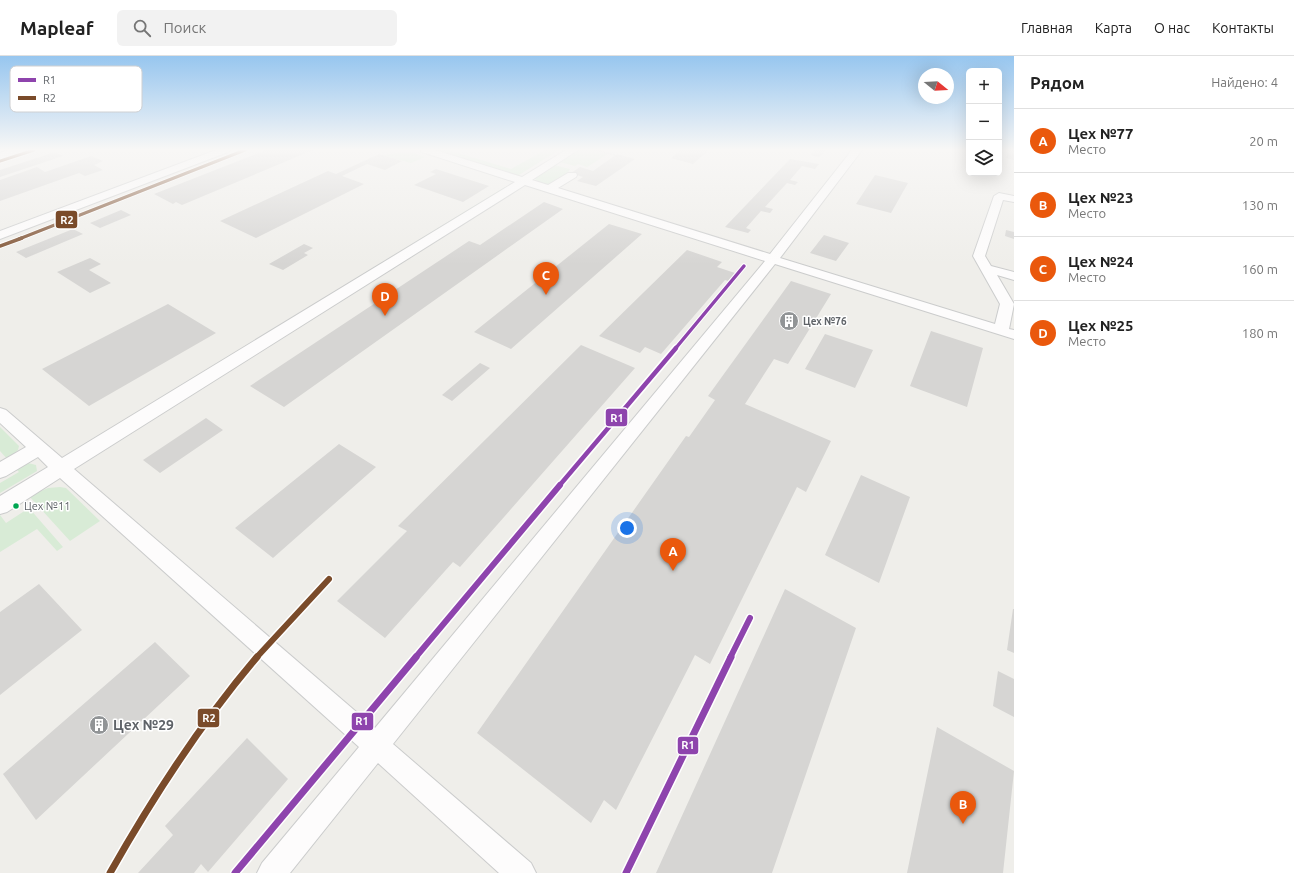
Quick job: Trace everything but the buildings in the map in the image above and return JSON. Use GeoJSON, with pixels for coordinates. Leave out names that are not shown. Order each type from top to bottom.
{"type":"FeatureCollection","features":[{"type":"Feature","properties":{"kind":"lane"},"geometry":{"type":"LineString","coordinates":[[0,235],[124,188]]}},
{"type":"Feature","properties":{"kind":"lane"},"geometry":{"type":"LineString","coordinates":[[0,506],[513,188]]}},
{"type":"Feature","properties":{"kind":"lane"},"geometry":{"type":"LineString","coordinates":[[272,873],[772,260],[827,188]]}},
{"type":"Feature","properties":{"kind":"lane"},"geometry":{"type":"LineString","coordinates":[[550,189],[1014,335]]}},
{"type":"Feature","properties":{"kind":"lane"},"geometry":{"type":"LineString","coordinates":[[1001,331],[1007,304],[979,256],[999,196],[1014,199]]}},
{"type":"Feature","properties":{"kind":"lane"},"geometry":{"type":"LineString","coordinates":[[987,269],[1014,276]]}},
{"type":"Feature","properties":{"kind":"lane"},"geometry":{"type":"LineString","coordinates":[[0,414],[520,873]]}},
{"type":"Feature","properties":{"kind":"lane"},"geometry":{"type":"LineString","coordinates":[[0,471],[39,448]]}},
{"type":"Feature","properties":{"kind":"green space"},"geometry":{"type":"Polygon","coordinates":[[[503,188],[505,188],[76,450],[503,188]]]}},
{"type":"Feature","properties":{"kind":"green space"},"geometry":{"type":"Polygon","coordinates":[[[0,427],[19,446],[18,450],[8,460],[0,451],[0,427]]]}},
{"type":"Feature","properties":{"kind":"green space"},"geometry":{"type":"Polygon","coordinates":[[[28,463],[36,465],[37,471],[0,493],[0,483],[19,472],[15,468],[28,463]]]}},
{"type":"Feature","properties":{"kind":"green space"},"geometry":{"type":"Polygon","coordinates":[[[48,488],[66,488],[100,521],[70,541],[29,496],[48,488]]]}},
{"type":"Feature","properties":{"kind":"green space"},"geometry":{"type":"Polygon","coordinates":[[[29,508],[63,547],[57,551],[37,529],[0,552],[0,515],[6,523],[29,508]]]}},
{"type":"Feature","properties":{"kind":"transit line","name":"R2"},"geometry":{"type":"LineString","coordinates":[[0,246],[148,188]]}},
{"type":"Feature","properties":{"kind":"transit line","name":"R1"},"geometry":{"type":"LineString","coordinates":[[235,873],[744,266]]}},
{"type":"Feature","properties":{"kind":"transit line","name":"R2"},"geometry":{"type":"LineString","coordinates":[[110,873],[162,785],[201,728],[265,648],[329,579]]}},
{"type":"Feature","properties":{"kind":"transit line","name":"R1"},"geometry":{"type":"LineString","coordinates":[[626,873],[750,618]]}},
{"type":"Feature","properties":{"kind":"place","name":"Цех №24"},"geometry":{"type":"Point","coordinates":[546,295]}},
{"type":"Feature","properties":{"kind":"place","name":"Цех №25"},"geometry":{"type":"Point","coordinates":[385,316]}},
{"type":"Feature","properties":{"kind":"place","name":"Цех №76"},"geometry":{"type":"Point","coordinates":[789,321]}},
{"type":"Feature","properties":{"kind":"place","name":"Цех №11"},"geometry":{"type":"Point","coordinates":[16,506]}},
{"type":"Feature","properties":{"kind":"place","name":"Цех №77"},"geometry":{"type":"Point","coordinates":[673,571]}},
{"type":"Feature","properties":{"kind":"place","name":"Цех №29"},"geometry":{"type":"Point","coordinates":[99,725]}},
{"type":"Feature","properties":{"kind":"place","name":"Цех №23"},"geometry":{"type":"Point","coordinates":[963,824]}}]}
